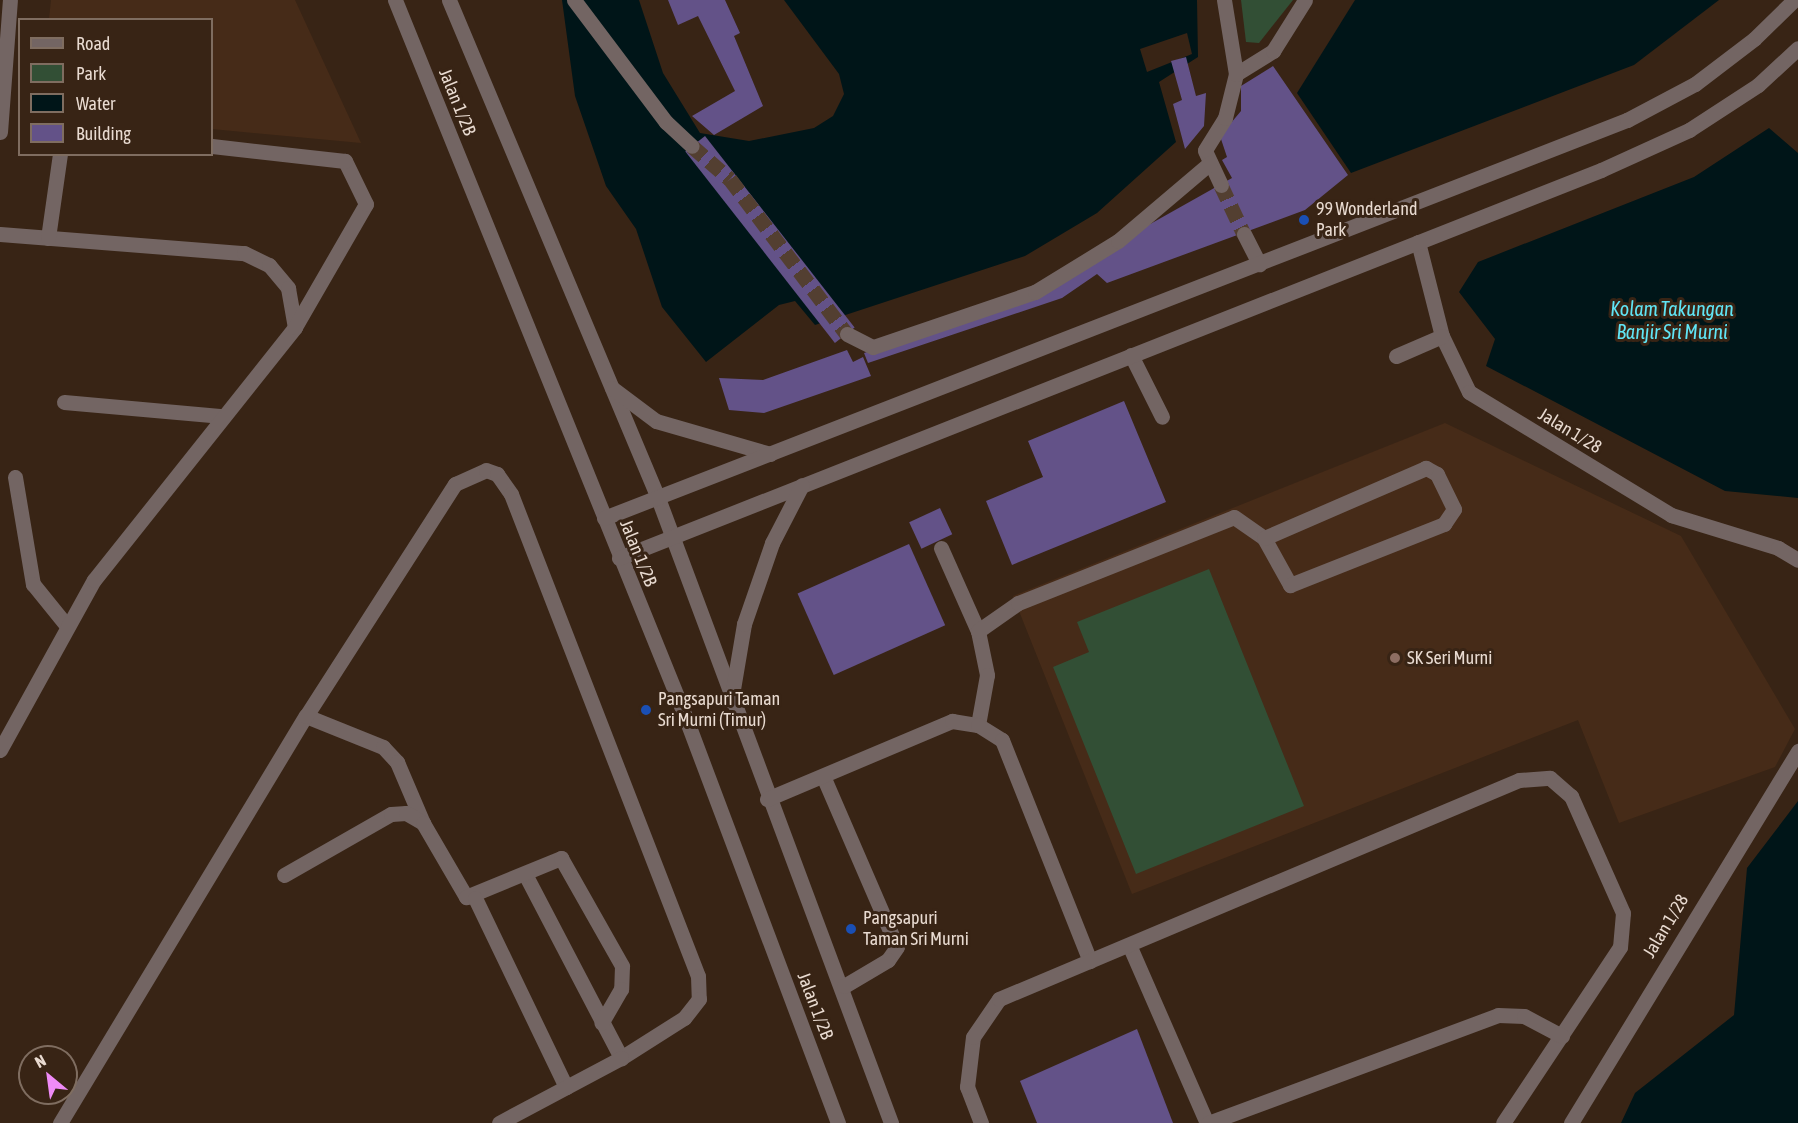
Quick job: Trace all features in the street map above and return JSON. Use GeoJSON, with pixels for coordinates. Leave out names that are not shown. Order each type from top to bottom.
{"type":"FeatureCollection","features":[{"type":"Feature","properties":{"kind":"street"},"geometry":{"type":"LineString","coordinates":[[0,131],[10,0]]}},
{"type":"Feature","properties":{"kind":"street","name":"Jalan 1/2B"},"geometry":{"type":"LineString","coordinates":[[394,0],[604,518],[838,1123]]}},
{"type":"Feature","properties":{"kind":"street","name":"Jalan 1/2B"},"geometry":{"type":"LineString","coordinates":[[449,0],[658,498],[767,799],[844,986],[891,1123]]}},
{"type":"Feature","properties":{"kind":"street"},"geometry":{"type":"LineString","coordinates":[[574,0],[666,122],[692,146]]}},
{"type":"Feature","properties":{"kind":"street"},"geometry":{"type":"LineString","coordinates":[[1221,185],[1205,150],[1225,118],[1236,74],[1224,0]]}},
{"type":"Feature","properties":{"kind":"street"},"geometry":{"type":"LineString","coordinates":[[1236,74],[1273,51],[1305,0]]}},
{"type":"Feature","properties":{"kind":"street"},"geometry":{"type":"LineString","coordinates":[[604,518],[1627,120],[1695,84],[1754,39],[1794,0]]}},
{"type":"Feature","properties":{"kind":"street"},"geometry":{"type":"LineString","coordinates":[[619,558],[1418,242],[1689,130],[1758,85],[1798,48]]}},
{"type":"Feature","properties":{"kind":"street"},"geometry":{"type":"LineString","coordinates":[[0,750],[67,626],[114,553],[295,327],[366,204],[361,187],[345,161],[213,146]]}},
{"type":"Feature","properties":{"kind":"street"},"geometry":{"type":"LineString","coordinates":[[48,238],[60,156]]}},
{"type":"Feature","properties":{"kind":"street"},"geometry":{"type":"LineString","coordinates":[[847,334],[873,346],[1035,292],[1118,241],[1210,163]]}},
{"type":"Feature","properties":{"kind":"street"},"geometry":{"type":"LineString","coordinates":[[0,234],[244,253],[269,265],[288,288],[295,327]]}},
{"type":"Feature","properties":{"kind":"street"},"geometry":{"type":"LineString","coordinates":[[1244,234],[1259,264]]}},
{"type":"Feature","properties":{"kind":"street","name":"Jalan 1/28"},"geometry":{"type":"LineString","coordinates":[[1418,242],[1442,336],[1469,392],[1671,515],[1778,548],[1798,560]]}},
{"type":"Feature","properties":{"kind":"street"},"geometry":{"type":"LineString","coordinates":[[1396,356],[1442,336]]}},
{"type":"Feature","properties":{"kind":"street"},"geometry":{"type":"LineString","coordinates":[[1131,355],[1162,417]]}},
{"type":"Feature","properties":{"kind":"street"},"geometry":{"type":"LineString","coordinates":[[611,388],[656,421],[770,454]]}},
{"type":"Feature","properties":{"kind":"street"},"geometry":{"type":"LineString","coordinates":[[64,402],[222,416]]}},
{"type":"Feature","properties":{"kind":"street"},"geometry":{"type":"LineString","coordinates":[[978,632],[1018,603],[1234,516],[1264,538],[1290,585],[1444,524],[1454,509],[1437,474],[1426,468],[1264,538]]}},
{"type":"Feature","properties":{"kind":"street"},"geometry":{"type":"LineString","coordinates":[[60,1123],[306,716],[455,484],[472,472],[497,474],[511,494],[698,976],[699,999],[684,1018],[621,1058],[499,1123]]}},
{"type":"Feature","properties":{"kind":"street"},"geometry":{"type":"LineString","coordinates":[[15,477],[33,584],[67,626]]}},
{"type":"Feature","properties":{"kind":"street"},"geometry":{"type":"LineString","coordinates":[[731,701],[744,624],[772,543],[802,485]]}},
{"type":"Feature","properties":{"kind":"street"},"geometry":{"type":"LineString","coordinates":[[941,548],[978,632],[987,675],[978,725]]}},
{"type":"Feature","properties":{"kind":"street"},"geometry":{"type":"LineString","coordinates":[[306,716],[383,747],[398,762],[423,823],[458,889],[475,898],[566,1088]]}},
{"type":"Feature","properties":{"kind":"street"},"geometry":{"type":"LineString","coordinates":[[767,799],[952,721],[978,725],[1002,740],[1090,961]]}},
{"type":"Feature","properties":{"kind":"street","name":"Jalan 1/28"},"geometry":{"type":"LineString","coordinates":[[1571,1123],[1798,751]]}},
{"type":"Feature","properties":{"kind":"street"},"geometry":{"type":"LineString","coordinates":[[823,776],[897,947],[888,960],[844,986]]}},
{"type":"Feature","properties":{"kind":"street"},"geometry":{"type":"LineString","coordinates":[[981,1123],[967,1087],[973,1037],[999,999],[1130,947],[1519,780],[1550,778],[1571,796],[1623,913],[1620,947],[1503,1123]]}},
{"type":"Feature","properties":{"kind":"street"},"geometry":{"type":"LineString","coordinates":[[284,875],[391,814],[406,813],[423,823]]}},
{"type":"Feature","properties":{"kind":"street"},"geometry":{"type":"LineString","coordinates":[[475,898],[555,858],[567,862],[622,966],[621,989],[601,1023]]}},
{"type":"Feature","properties":{"kind":"street"},"geometry":{"type":"LineString","coordinates":[[525,874],[621,1058]]}},
{"type":"Feature","properties":{"kind":"street"},"geometry":{"type":"LineString","coordinates":[[1130,947],[1207,1123],[1498,1015],[1524,1016],[1562,1036]]}},
{"type":"Feature","properties":{"kind":"shaded area"},"geometry":{"type":"Polygon","coordinates":[[[51,0],[295,0],[361,143],[213,129],[213,18],[49,18],[51,0]]]}},
{"type":"Feature","properties":{"kind":"shaded area","name":"SK Seri Murni"},"geometry":{"type":"Polygon","coordinates":[[[1445,423],[1681,536],[1795,729],[1775,767],[1619,823],[1578,720],[1132,894],[1013,596],[1445,423]]]}},
{"type":"Feature","properties":{"kind":"green space"},"geometry":{"type":"Polygon","coordinates":[[[1241,0],[1293,0],[1259,43],[1246,42],[1241,0]]]}},
{"type":"Feature","properties":{"kind":"green space"},"geometry":{"type":"Polygon","coordinates":[[[1209,569],[1304,806],[1136,874],[1053,667],[1089,652],[1077,622],[1209,569]]]}},
{"type":"Feature","properties":{"kind":"water"},"geometry":{"type":"Polygon","coordinates":[[[562,0],[639,0],[663,73],[700,133],[749,141],[814,128],[833,116],[844,94],[839,74],[784,0],[1197,0],[1198,57],[1159,82],[1176,142],[1097,213],[1025,256],[815,325],[795,301],[779,305],[706,362],[662,307],[636,229],[606,186],[575,96],[562,0]]]}},
{"type":"Feature","properties":{"kind":"water"},"geometry":{"type":"Polygon","coordinates":[[[1355,0],[1719,0],[1634,65],[1351,173],[1297,93],[1355,0]]]}},
{"type":"Feature","properties":{"kind":"water","name":"Kolam Takungan Banjir Sri Murni"},"geometry":{"type":"Polygon","coordinates":[[[1769,128],[1798,153],[1798,498],[1725,491],[1486,366],[1495,339],[1459,292],[1478,262],[1694,177],[1769,128]]]}},
{"type":"Feature","properties":{"kind":"water"},"geometry":{"type":"Polygon","coordinates":[[[1798,801],[1798,1123],[1621,1123],[1635,1093],[1734,1015],[1747,868],[1798,801]]]}},
{"type":"Feature","properties":{"kind":"pier"},"geometry":{"type":"Polygon","coordinates":[[[1187,33],[1192,54],[1147,72],[1140,49],[1187,33]]]}},
{"type":"Feature","properties":{"kind":"building"},"geometry":{"type":"Polygon","coordinates":[[[668,0],[725,0],[740,33],[734,36],[763,106],[714,135],[692,116],[735,91],[698,16],[678,25],[668,0]]]}},
{"type":"Feature","properties":{"kind":"building"},"geometry":{"type":"Polygon","coordinates":[[[1186,57],[1196,96],[1206,93],[1204,126],[1185,149],[1173,104],[1182,100],[1171,61],[1186,57]]]}},
{"type":"Feature","properties":{"kind":"building"},"geometry":{"type":"Polygon","coordinates":[[[1273,66],[1348,175],[1305,210],[1107,283],[1097,274],[1062,298],[868,363],[864,353],[1050,290],[1136,232],[1232,178],[1222,160],[1227,157],[1220,136],[1241,111],[1241,86],[1273,66]]]}},
{"type":"Feature","properties":{"kind":"building"},"geometry":{"type":"Polygon","coordinates":[[[705,136],[855,327],[835,343],[685,151],[705,136]]]}},
{"type":"Feature","properties":{"kind":"building"},"geometry":{"type":"Polygon","coordinates":[[[847,350],[853,362],[863,357],[871,376],[764,413],[729,410],[719,378],[763,380],[847,350]]]}},
{"type":"Feature","properties":{"kind":"building"},"geometry":{"type":"Polygon","coordinates":[[[1124,401],[1166,502],[1012,565],[986,501],[1043,477],[1028,441],[1124,401]]]}},
{"type":"Feature","properties":{"kind":"building"},"geometry":{"type":"Polygon","coordinates":[[[940,508],[952,534],[921,549],[909,522],[940,508]]]}},
{"type":"Feature","properties":{"kind":"building"},"geometry":{"type":"Polygon","coordinates":[[[909,544],[945,625],[834,675],[798,594],[909,544]]]}},
{"type":"Feature","properties":{"kind":"building"},"geometry":{"type":"Polygon","coordinates":[[[1137,1029],[1173,1123],[1037,1123],[1020,1081],[1137,1029]]]}},
{"type":"Feature","properties":{"kind":"tunnel"},"geometry":{"type":"LineString","coordinates":[[692,146],[730,179],[847,334]]}},
{"type":"Feature","properties":{"kind":"tunnel"},"geometry":{"type":"LineString","coordinates":[[1221,185],[1244,234]]}},
{"type":"Feature","properties":{"kind":"place","name":"99 Wonderland Park"},"geometry":{"type":"Point","coordinates":[1304,220]}},
{"type":"Feature","properties":{"kind":"place","name":"SK Seri Murni"},"geometry":{"type":"Point","coordinates":[1395,658]}},
{"type":"Feature","properties":{"kind":"place","name":"Pangsapuri Taman Sri Murni (Timur)"},"geometry":{"type":"Point","coordinates":[646,710]}},
{"type":"Feature","properties":{"kind":"place","name":"Pangsapuri Taman Sri Murni"},"geometry":{"type":"Point","coordinates":[851,929]}}]}
